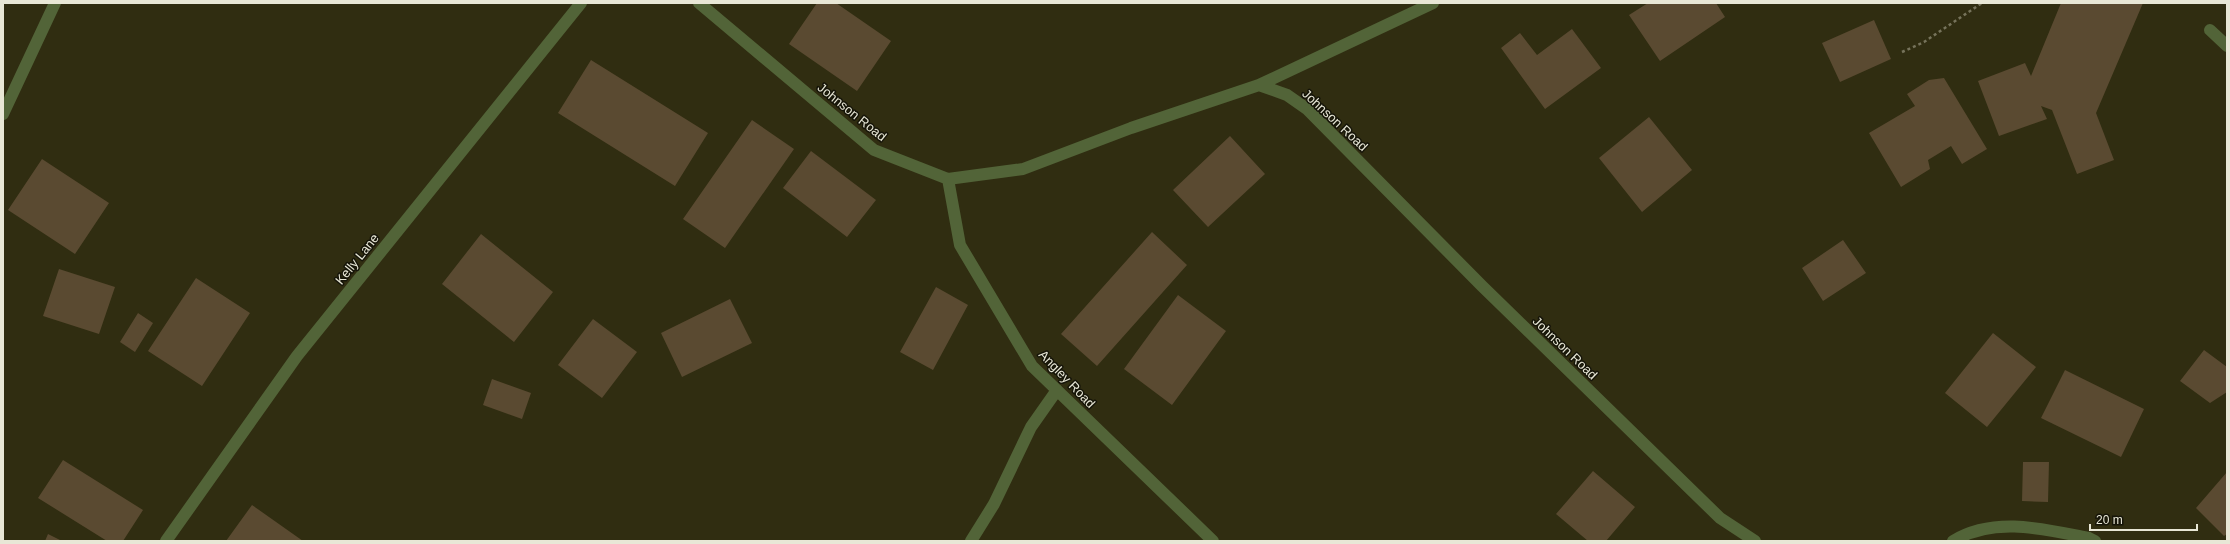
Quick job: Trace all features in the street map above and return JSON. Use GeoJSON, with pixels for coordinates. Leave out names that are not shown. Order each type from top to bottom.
{"type":"FeatureCollection","features":[{"type":"Feature","properties":{"kind":"street"},"geometry":{"type":"LineString","coordinates":[[3,114],[55,3]]}},
{"type":"Feature","properties":{"kind":"street","name":"Kelly Lane"},"geometry":{"type":"LineString","coordinates":[[166,541],[297,356],[581,3]]}},
{"type":"Feature","properties":{"kind":"street","name":"Johnson Road"},"geometry":{"type":"LineString","coordinates":[[699,3],[874,150],[948,179],[1023,169],[1131,128],[1259,85],[1287,95],[1307,109],[1482,286],[1720,518],[1755,541]]}},
{"type":"Feature","properties":{"kind":"street"},"geometry":{"type":"LineString","coordinates":[[1259,85],[1433,3]]}},
{"type":"Feature","properties":{"kind":"street"},"geometry":{"type":"LineString","coordinates":[[2210,30],[2227,46]]}},
{"type":"Feature","properties":{"kind":"street","name":"Angley Road"},"geometry":{"type":"LineString","coordinates":[[948,179],[960,245],[1032,366],[1213,541]]}},
{"type":"Feature","properties":{"kind":"street"},"geometry":{"type":"LineString","coordinates":[[971,541],[994,504],[1030,427],[1057,390]]}},
{"type":"Feature","properties":{"kind":"street"},"geometry":{"type":"LineString","coordinates":[[1952,541],[1964,534],[2002,526],[2042,529],[2089,538],[2095,541]]}},
{"type":"Feature","properties":{"kind":"path"},"geometry":{"type":"LineString","coordinates":[[1902,52],[1924,42],[1982,3]]}},
{"type":"Feature","properties":{"kind":"building"},"geometry":{"type":"Polygon","coordinates":[[[817,3],[836,3],[891,41],[857,91],[789,44],[817,3]]]}},
{"type":"Feature","properties":{"kind":"building"},"geometry":{"type":"Polygon","coordinates":[[[1648,3],[1716,3],[1725,17],[1660,61],[1629,15],[1648,3]]]}},
{"type":"Feature","properties":{"kind":"building"},"geometry":{"type":"Polygon","coordinates":[[[2061,3],[2143,3],[2096,113],[2114,160],[2077,174],[2052,110],[2041,106],[2047,119],[1999,136],[1978,81],[2025,63],[2031,76],[2061,3]]]}},
{"type":"Feature","properties":{"kind":"building"},"geometry":{"type":"Polygon","coordinates":[[[1874,20],[1891,59],[1840,82],[1822,43],[1874,20]]]}},
{"type":"Feature","properties":{"kind":"building"},"geometry":{"type":"Polygon","coordinates":[[[1572,29],[1601,68],[1545,109],[1501,48],[1520,33],[1537,55],[1572,29]]]}},
{"type":"Feature","properties":{"kind":"building"},"geometry":{"type":"Polygon","coordinates":[[[591,60],[708,133],[675,186],[558,113],[591,60]]]}},
{"type":"Feature","properties":{"kind":"building"},"geometry":{"type":"Polygon","coordinates":[[[1944,78],[1987,149],[1962,164],[1951,146],[1928,160],[1930,169],[1901,187],[1869,133],[1915,106],[1907,94],[1929,80],[1944,78]]]}},
{"type":"Feature","properties":{"kind":"building"},"geometry":{"type":"Polygon","coordinates":[[[1649,117],[1692,170],[1642,212],[1599,158],[1649,117]]]}},
{"type":"Feature","properties":{"kind":"building"},"geometry":{"type":"Polygon","coordinates":[[[752,120],[794,149],[725,248],[683,219],[752,120]]]}},
{"type":"Feature","properties":{"kind":"building"},"geometry":{"type":"Polygon","coordinates":[[[1230,136],[1265,174],[1208,227],[1173,190],[1230,136]]]}},
{"type":"Feature","properties":{"kind":"building"},"geometry":{"type":"Polygon","coordinates":[[[811,151],[876,200],[847,237],[783,188],[811,151]]]}},
{"type":"Feature","properties":{"kind":"building"},"geometry":{"type":"Polygon","coordinates":[[[42,159],[109,203],[75,254],[8,210],[42,159]]]}},
{"type":"Feature","properties":{"kind":"building"},"geometry":{"type":"Polygon","coordinates":[[[1152,232],[1187,265],[1097,366],[1061,334],[1152,232]]]}},
{"type":"Feature","properties":{"kind":"building"},"geometry":{"type":"Polygon","coordinates":[[[481,234],[553,292],[514,342],[442,284],[481,234]]]}},
{"type":"Feature","properties":{"kind":"building"},"geometry":{"type":"Polygon","coordinates":[[[1843,240],[1866,273],[1823,301],[1802,268],[1843,240]]]}},
{"type":"Feature","properties":{"kind":"building"},"geometry":{"type":"Polygon","coordinates":[[[59,269],[115,287],[99,334],[43,316],[59,269]]]}},
{"type":"Feature","properties":{"kind":"building"},"geometry":{"type":"Polygon","coordinates":[[[196,278],[250,313],[202,386],[148,351],[196,278]]]}},
{"type":"Feature","properties":{"kind":"building"},"geometry":{"type":"Polygon","coordinates":[[[936,287],[968,305],[933,370],[900,352],[936,287]]]}},
{"type":"Feature","properties":{"kind":"building"},"geometry":{"type":"Polygon","coordinates":[[[1178,295],[1226,331],[1172,405],[1124,369],[1178,295]]]}},
{"type":"Feature","properties":{"kind":"building"},"geometry":{"type":"Polygon","coordinates":[[[730,299],[752,343],[682,377],[661,333],[730,299]]]}},
{"type":"Feature","properties":{"kind":"building"},"geometry":{"type":"Polygon","coordinates":[[[138,313],[153,323],[135,352],[120,342],[138,313]]]}},
{"type":"Feature","properties":{"kind":"building"},"geometry":{"type":"Polygon","coordinates":[[[593,319],[637,352],[602,398],[558,365],[593,319]]]}},
{"type":"Feature","properties":{"kind":"building"},"geometry":{"type":"Polygon","coordinates":[[[1993,333],[2036,367],[1987,427],[1945,393],[1993,333]]]}},
{"type":"Feature","properties":{"kind":"building"},"geometry":{"type":"Polygon","coordinates":[[[2204,350],[2227,367],[2227,392],[2210,403],[2180,381],[2204,350]]]}},
{"type":"Feature","properties":{"kind":"building"},"geometry":{"type":"Polygon","coordinates":[[[2065,370],[2144,409],[2121,457],[2041,418],[2065,370]]]}},
{"type":"Feature","properties":{"kind":"building"},"geometry":{"type":"Polygon","coordinates":[[[492,379],[531,393],[522,419],[483,405],[492,379]]]}},
{"type":"Feature","properties":{"kind":"building"},"geometry":{"type":"Polygon","coordinates":[[[63,460],[143,510],[123,541],[107,541],[38,498],[63,460]]]}},
{"type":"Feature","properties":{"kind":"building"},"geometry":{"type":"Polygon","coordinates":[[[2023,462],[2049,462],[2048,502],[2022,501],[2023,462]]]}},
{"type":"Feature","properties":{"kind":"building"},"geometry":{"type":"Polygon","coordinates":[[[1593,471],[1635,507],[1606,541],[1588,541],[1556,514],[1593,471]]]}},
{"type":"Feature","properties":{"kind":"building"},"geometry":{"type":"Polygon","coordinates":[[[2227,472],[2227,534],[2224,536],[2196,508],[2227,472]]]}},
{"type":"Feature","properties":{"kind":"building"},"geometry":{"type":"Polygon","coordinates":[[[252,505],[303,541],[226,541],[252,505]]]}},
{"type":"Feature","properties":{"kind":"building"},"geometry":{"type":"Polygon","coordinates":[[[48,534],[62,541],[45,541],[48,534]]]}}]}
